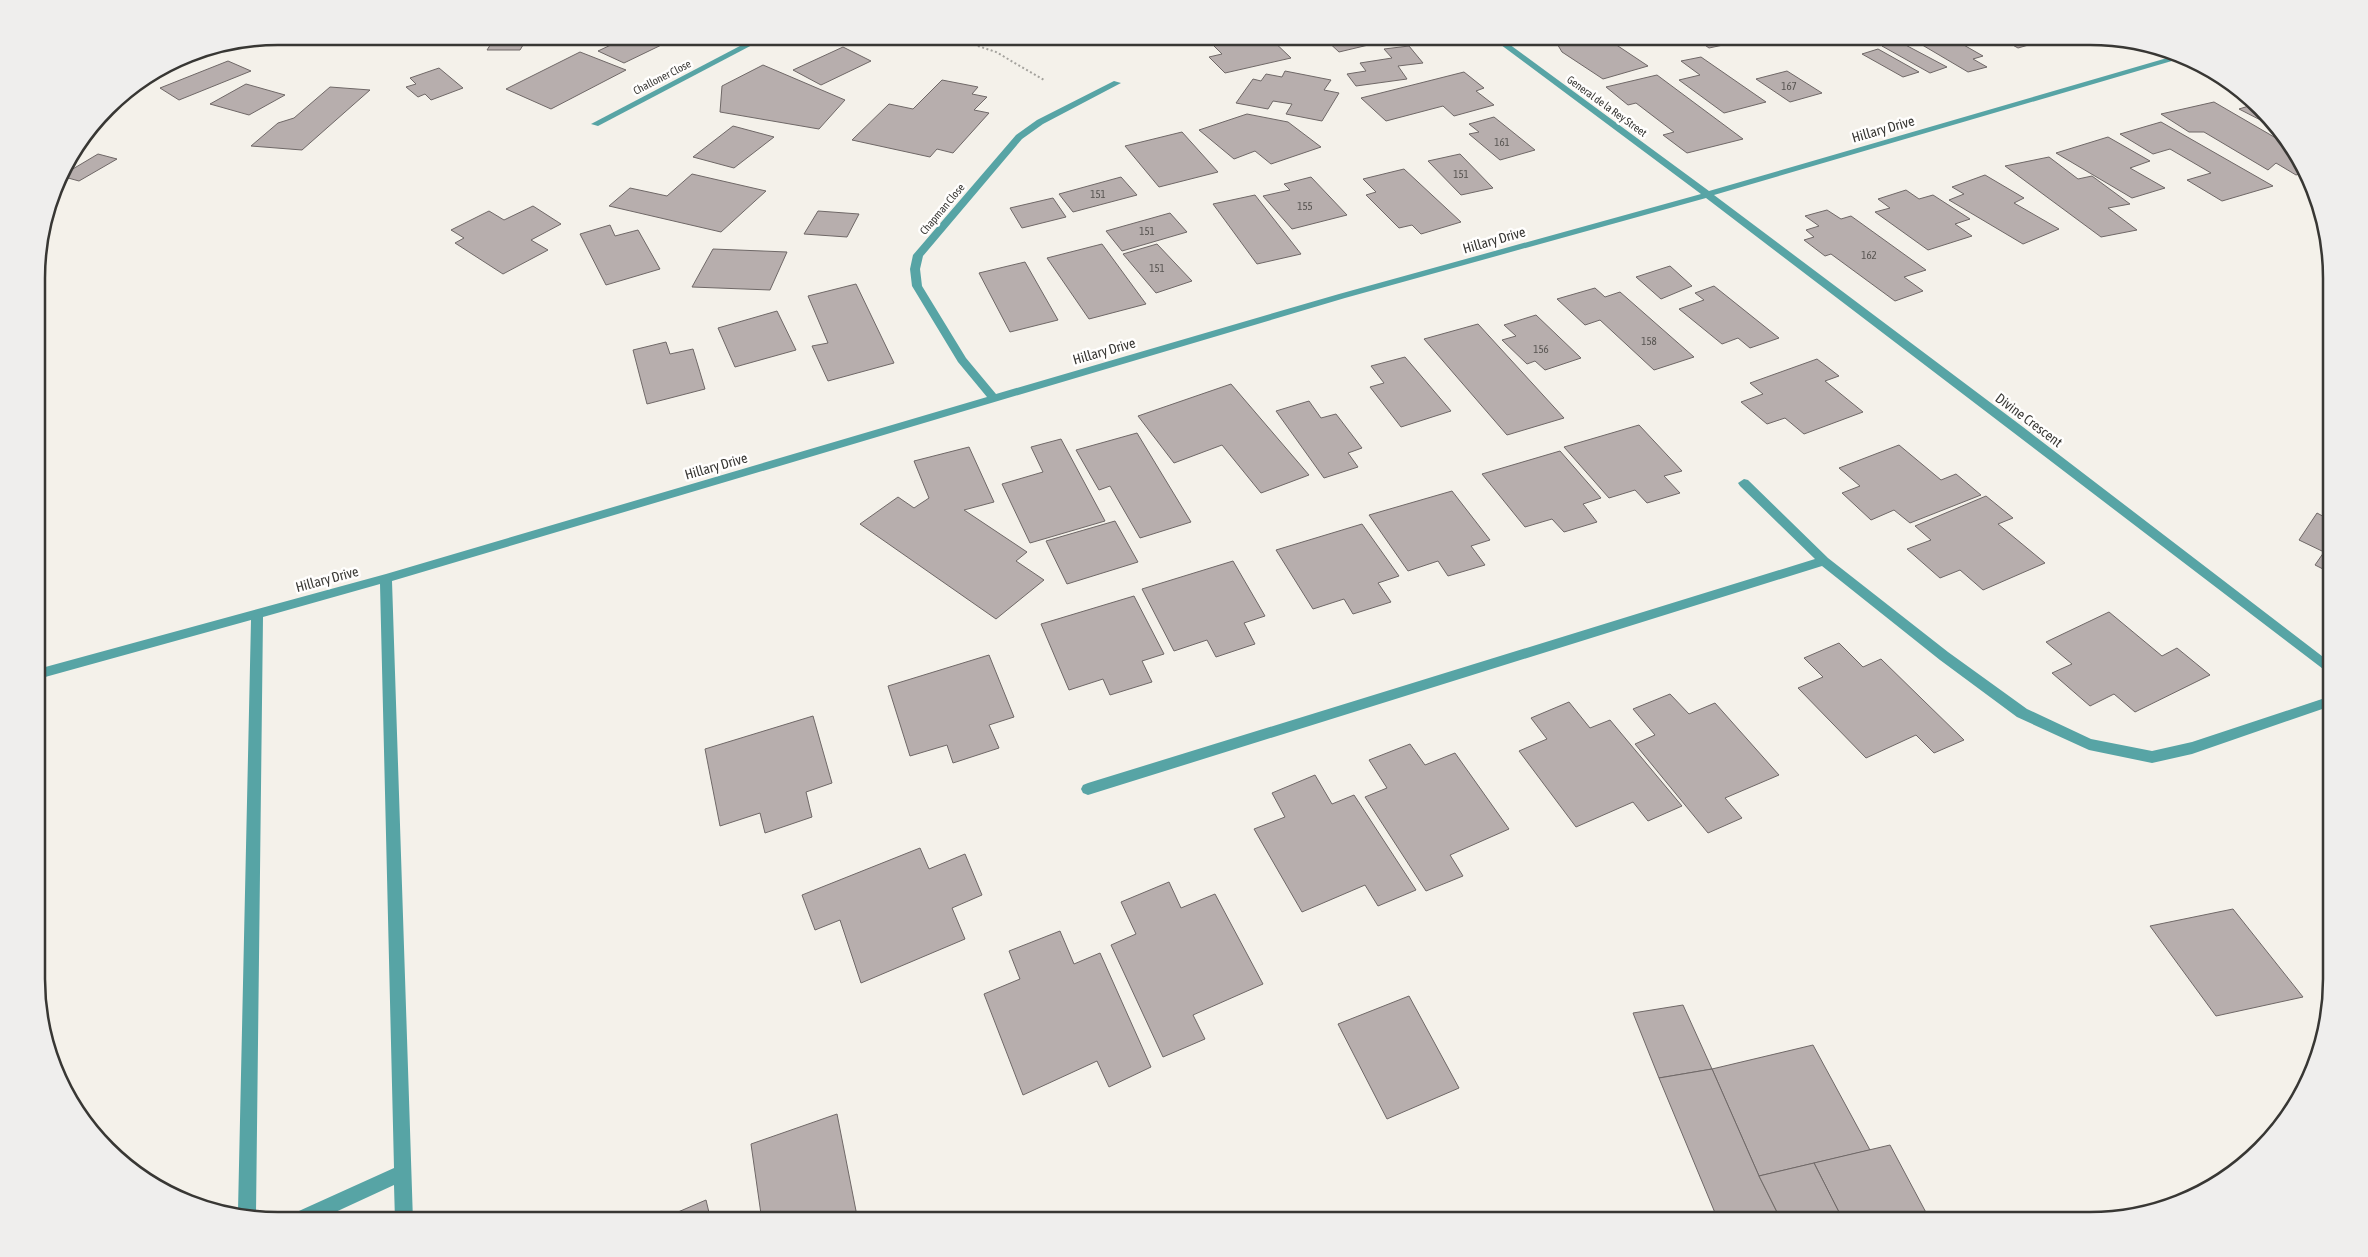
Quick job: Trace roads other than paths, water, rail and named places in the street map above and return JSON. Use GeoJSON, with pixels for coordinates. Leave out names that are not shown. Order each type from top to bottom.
{"type":"FeatureCollection","features":[{"type":"Feature","properties":{"kind":"street","name":"Challoner Close"},"geometry":{"type":"LineString","coordinates":[[595,124],[748,45]]}},
{"type":"Feature","properties":{"kind":"street","name":"General de la Rey Street"},"geometry":{"type":"LineString","coordinates":[[1505,45],[1709,194]]}},
{"type":"Feature","properties":{"kind":"street","name":"Hillary Drive"},"geometry":{"type":"LineString","coordinates":[[45,672],[386,578],[1342,296],[1709,194],[2171,59]]}},
{"type":"Feature","properties":{"kind":"street","name":"Chapman Close"},"geometry":{"type":"LineString","coordinates":[[993,398],[962,360],[917,286],[915,269],[918,255],[1019,137],[1040,122],[1118,83]]}},
{"type":"Feature","properties":{"kind":"street","name":"Divine Crescent"},"geometry":{"type":"LineString","coordinates":[[1709,194],[2194,563],[2323,664]]}},
{"type":"Feature","properties":{"kind":"street"},"geometry":{"type":"LineString","coordinates":[[1744,483],[1824,561],[1944,656],[2022,713],[2089,744],[2152,757],[2192,748],[2323,704]]}},
{"type":"Feature","properties":{"kind":"street"},"geometry":{"type":"LineString","coordinates":[[1088,789],[1824,561]]}},
{"type":"Feature","properties":{"kind":"street"},"geometry":{"type":"LineString","coordinates":[[386,578],[404,1212]]}},
{"type":"Feature","properties":{"kind":"street"},"geometry":{"type":"LineString","coordinates":[[247,1210],[257,613]]}},
{"type":"Feature","properties":{"kind":"street"},"geometry":{"type":"LineString","coordinates":[[316,1212],[402,1173]]}}]}
